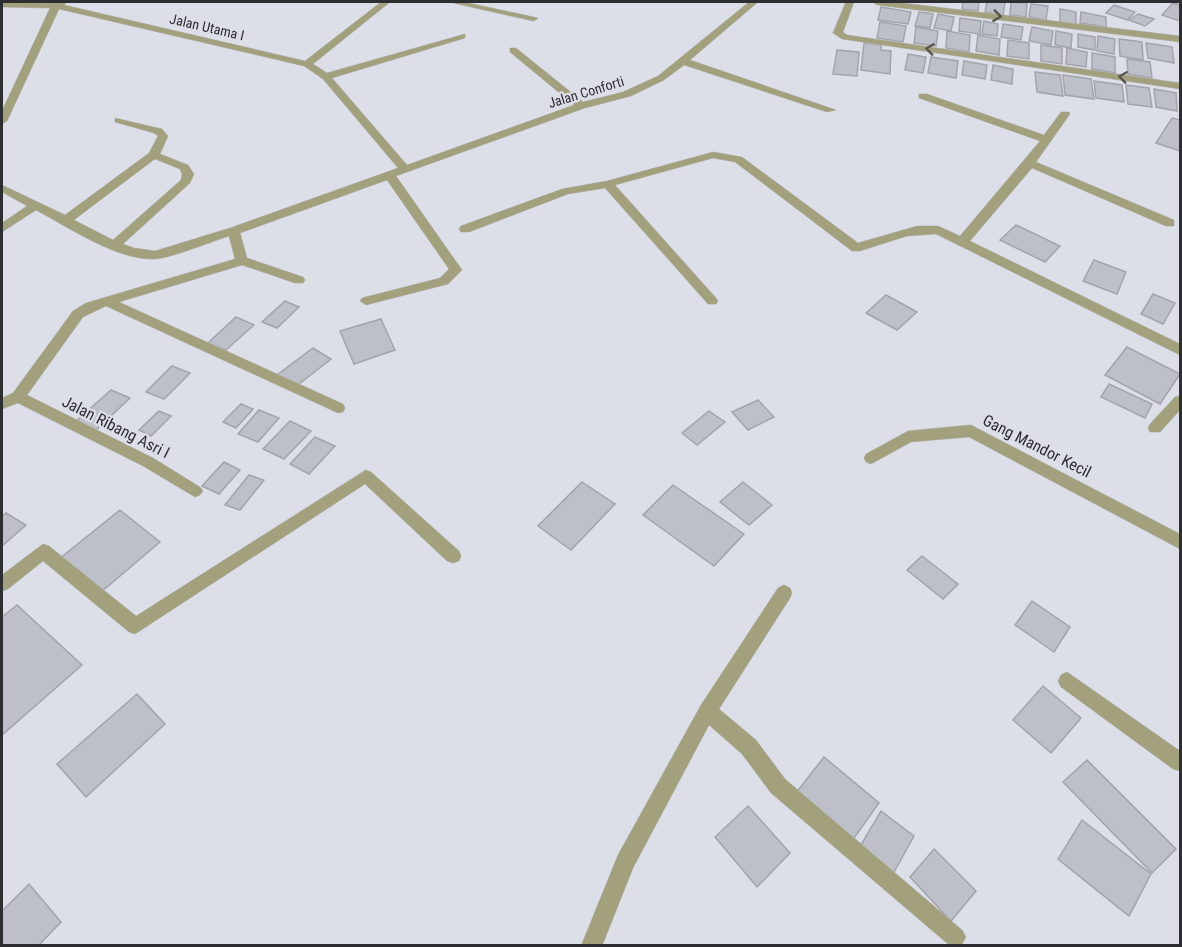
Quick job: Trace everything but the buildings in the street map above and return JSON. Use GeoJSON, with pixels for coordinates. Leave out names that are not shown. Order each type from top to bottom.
{"type":"FeatureCollection","features":[{"type":"Feature","properties":{"kind":"street"},"geometry":{"type":"LineString","coordinates":[[386,2],[307,64],[326,77],[404,168]]}},
{"type":"Feature","properties":{"kind":"street"},"geometry":{"type":"LineString","coordinates":[[453,2],[534,18]]}},
{"type":"Feature","properties":{"kind":"street","name":"Jalan Conforti"},"geometry":{"type":"LineString","coordinates":[[2,188],[67,219],[114,245],[132,252],[155,255],[234,231],[581,106],[646,87],[683,61],[753,2]]}},
{"type":"Feature","properties":{"kind":"street"},"geometry":{"type":"LineString","coordinates":[[850,2],[838,33],[845,37],[1180,86]]}},
{"type":"Feature","properties":{"kind":"street"},"geometry":{"type":"LineString","coordinates":[[877,2],[1180,39]]}},
{"type":"Feature","properties":{"kind":"street","name":"Jalan Utama I"},"geometry":{"type":"LineString","coordinates":[[2,4],[60,4],[307,64]]}},
{"type":"Feature","properties":{"kind":"street"},"geometry":{"type":"LineString","coordinates":[[2,120],[60,4]]}},
{"type":"Feature","properties":{"kind":"street"},"geometry":{"type":"LineString","coordinates":[[326,77],[462,36]]}},
{"type":"Feature","properties":{"kind":"street"},"geometry":{"type":"LineString","coordinates":[[513,50],[581,106]]}},
{"type":"Feature","properties":{"kind":"street"},"geometry":{"type":"LineString","coordinates":[[683,61],[831,110]]}},
{"type":"Feature","properties":{"kind":"street"},"geometry":{"type":"LineString","coordinates":[[923,96],[1047,140]]}},
{"type":"Feature","properties":{"kind":"street"},"geometry":{"type":"LineString","coordinates":[[963,241],[1030,163],[1065,114]]}},
{"type":"Feature","properties":{"kind":"street"},"geometry":{"type":"LineString","coordinates":[[67,219],[154,155],[163,136],[158,131],[119,120]]}},
{"type":"Feature","properties":{"kind":"street"},"geometry":{"type":"LineString","coordinates":[[114,245],[186,181],[188,174],[184,167],[154,155]]}},
{"type":"Feature","properties":{"kind":"street"},"geometry":{"type":"LineString","coordinates":[[465,229],[566,191],[608,184],[713,155],[727,156],[738,159],[856,248],[926,228],[938,230],[1180,350]]}},
{"type":"Feature","properties":{"kind":"street"},"geometry":{"type":"LineString","coordinates":[[1030,163],[1170,223]]}},
{"type":"Feature","properties":{"kind":"street"},"geometry":{"type":"LineString","coordinates":[[366,301],[444,281],[456,270],[390,174]]}},
{"type":"Feature","properties":{"kind":"street"},"geometry":{"type":"LineString","coordinates":[[608,184],[712,300]]}},
{"type":"Feature","properties":{"kind":"street"},"geometry":{"type":"LineString","coordinates":[[2,228],[36,205]]}},
{"type":"Feature","properties":{"kind":"street"},"geometry":{"type":"LineString","coordinates":[[234,231],[242,261]]}},
{"type":"Feature","properties":{"kind":"street"},"geometry":{"type":"LineString","coordinates":[[2,404],[18,398],[78,314],[91,306],[242,261],[299,280]]}},
{"type":"Feature","properties":{"kind":"street"},"geometry":{"type":"LineString","coordinates":[[108,302],[338,408]]}},
{"type":"Feature","properties":{"kind":"street","name":"Jalan Ribang Asri I"},"geometry":{"type":"LineString","coordinates":[[18,398],[148,462],[195,491]]}},
{"type":"Feature","properties":{"kind":"street"},"geometry":{"type":"LineString","coordinates":[[1155,428],[1180,401]]}},
{"type":"Feature","properties":{"kind":"street","name":"Gang Mandor Kecil"},"geometry":{"type":"LineString","coordinates":[[871,458],[908,437],[970,431],[1180,542]]}},
{"type":"Feature","properties":{"kind":"street"},"geometry":{"type":"LineString","coordinates":[[2,584],[43,551],[135,626],[366,476],[453,556]]}},
{"type":"Feature","properties":{"kind":"street"},"geometry":{"type":"LineString","coordinates":[[591,945],[625,862],[707,711],[784,593]]}},
{"type":"Feature","properties":{"kind":"street"},"geometry":{"type":"LineString","coordinates":[[1067,681],[1180,762]]}},
{"type":"Feature","properties":{"kind":"street"},"geometry":{"type":"LineString","coordinates":[[707,711],[749,747],[778,786],[955,937]]}}]}
